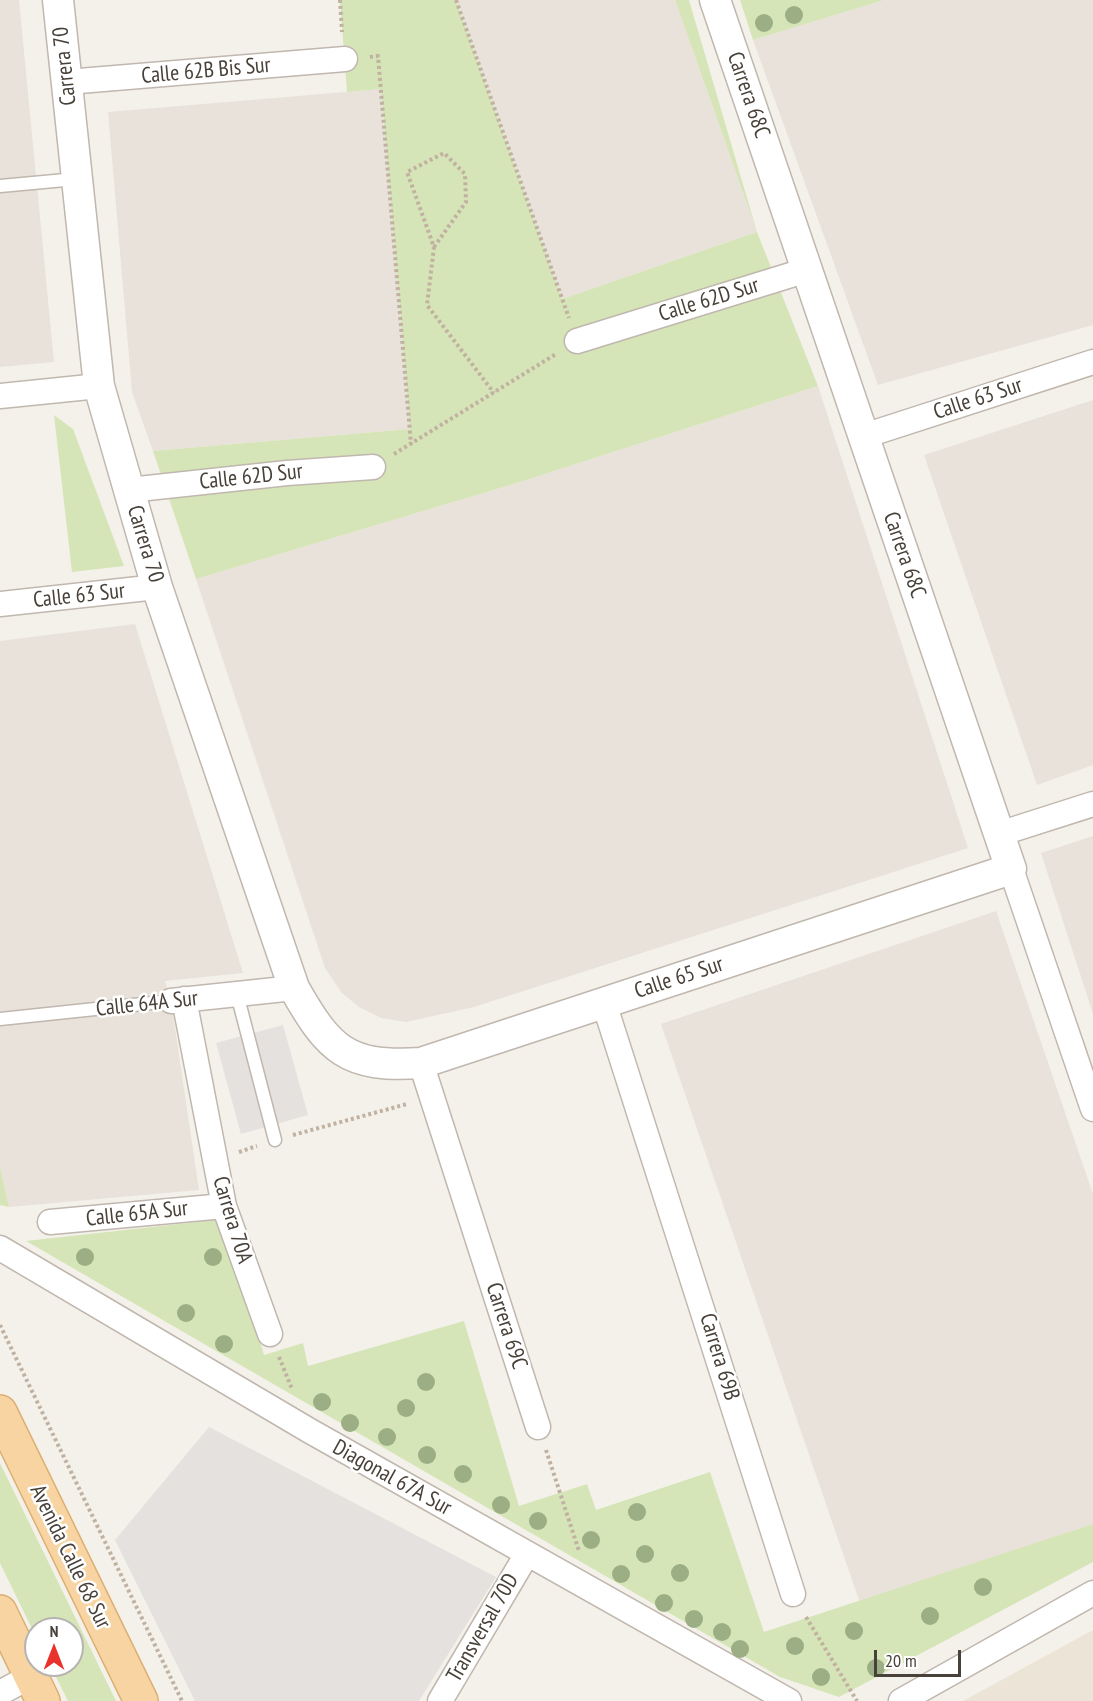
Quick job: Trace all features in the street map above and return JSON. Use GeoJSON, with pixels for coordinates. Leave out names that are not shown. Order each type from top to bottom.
{"type":"FeatureCollection","features":[{"type":"Feature","properties":{"kind":"main road","name":"Avenida Calle 68 Sur"},"geometry":{"type":"LineString","coordinates":[[0,1412],[141,1701]]}},
{"type":"Feature","properties":{"kind":"main road"},"geometry":{"type":"LineString","coordinates":[[0,1612],[37,1689]]}},
{"type":"Feature","properties":{"kind":"street","name":"Carrera 70"},"geometry":{"type":"LineString","coordinates":[[58,0],[99,386],[157,587],[294,988],[313,1022],[326,1038],[345,1053]]}},
{"type":"Feature","properties":{"kind":"street","name":"Carrera 68C"},"geometry":{"type":"LineString","coordinates":[[716,0],[1093,1109]]}},
{"type":"Feature","properties":{"kind":"street","name":"Calle 62B Bis Sur"},"geometry":{"type":"LineString","coordinates":[[67,82],[345,59]]}},
{"type":"Feature","properties":{"kind":"street","name":"Calle 62D Sur"},"geometry":{"type":"LineString","coordinates":[[577,341],[807,270]]}},
{"type":"Feature","properties":{"kind":"street","name":"Calle 63 Sur"},"geometry":{"type":"LineString","coordinates":[[864,436],[1093,362]]}},
{"type":"Feature","properties":{"kind":"street"},"geometry":{"type":"LineString","coordinates":[[0,396],[99,386]]}},
{"type":"Feature","properties":{"kind":"street","name":"Calle 62D Sur"},"geometry":{"type":"LineString","coordinates":[[129,490],[287,473],[373,467]]}},
{"type":"Feature","properties":{"kind":"street","name":"Calle 63 Sur"},"geometry":{"type":"LineString","coordinates":[[0,604],[157,587]]}},
{"type":"Feature","properties":{"kind":"street"},"geometry":{"type":"LineString","coordinates":[[999,834],[1093,804]]}},
{"type":"Feature","properties":{"kind":"street","name":"Calle 65 Sur"},"geometry":{"type":"LineString","coordinates":[[345,1053],[365,1061],[392,1065],[421,1063],[1011,869]]}},
{"type":"Feature","properties":{"kind":"street","name":"Calle 64A Sur"},"geometry":{"type":"LineString","coordinates":[[177,1000],[294,988]]}},
{"type":"Feature","properties":{"kind":"street","name":"Carrera 70A"},"geometry":{"type":"LineString","coordinates":[[177,1000],[224,1206],[270,1334]]}},
{"type":"Feature","properties":{"kind":"street","name":"Carrera 69B"},"geometry":{"type":"LineString","coordinates":[[604,1003],[793,1594]]}},
{"type":"Feature","properties":{"kind":"street","name":"Carrera 69C"},"geometry":{"type":"LineString","coordinates":[[421,1063],[538,1427]]}},
{"type":"Feature","properties":{"kind":"street","name":"Calle 65A Sur"},"geometry":{"type":"LineString","coordinates":[[50,1222],[224,1206]]}},
{"type":"Feature","properties":{"kind":"street","name":"Diagonal 67A Sur"},"geometry":{"type":"LineString","coordinates":[[0,1248],[310,1431],[789,1701]]}},
{"type":"Feature","properties":{"kind":"street","name":"Transversal 70D"},"geometry":{"type":"LineString","coordinates":[[440,1701],[527,1554]]}},
{"type":"Feature","properties":{"kind":"street"},"geometry":{"type":"LineString","coordinates":[[901,1701],[1093,1593]]}},
{"type":"Feature","properties":{"kind":"street"},"geometry":{"type":"LineString","coordinates":[[0,1693],[37,1689]]}},
{"type":"Feature","properties":{"kind":"lane"},"geometry":{"type":"LineString","coordinates":[[0,186],[76,179]]}},
{"type":"Feature","properties":{"kind":"lane"},"geometry":{"type":"LineString","coordinates":[[237,994],[275,1140]]}},
{"type":"Feature","properties":{"kind":"lane","name":"Calle 64A Sur"},"geometry":{"type":"LineString","coordinates":[[0,1019],[177,1000]]}},
{"type":"Feature","properties":{"kind":"path"},"geometry":{"type":"LineString","coordinates":[[340,0],[345,59],[378,56],[411,444]]}},
{"type":"Feature","properties":{"kind":"path"},"geometry":{"type":"LineString","coordinates":[[373,467],[577,341],[456,0]]}},
{"type":"Feature","properties":{"kind":"path"},"geometry":{"type":"LineString","coordinates":[[434,247],[466,202],[465,174],[444,153],[407,172],[434,247],[427,304],[494,393]]}},
{"type":"Feature","properties":{"kind":"path"},"geometry":{"type":"LineString","coordinates":[[215,1160],[275,1140],[432,1097]]}},
{"type":"Feature","properties":{"kind":"path"},"geometry":{"type":"LineString","coordinates":[[0,1325],[182,1701]]}},
{"type":"Feature","properties":{"kind":"path"},"geometry":{"type":"LineString","coordinates":[[270,1334],[310,1431]]}},
{"type":"Feature","properties":{"kind":"path"},"geometry":{"type":"LineString","coordinates":[[538,1427],[591,1589]]}},
{"type":"Feature","properties":{"kind":"path"},"geometry":{"type":"LineString","coordinates":[[793,1594],[857,1701]]}},
{"type":"Feature","properties":{"kind":"shaded area"},"geometry":{"type":"Polygon","coordinates":[[[0,0],[19,0],[54,362],[0,367],[0,0]]]}},
{"type":"Feature","properties":{"kind":"shaded area"},"geometry":{"type":"Polygon","coordinates":[[[456,0],[675,0],[757,232],[562,299],[456,0]]]}},
{"type":"Feature","properties":{"kind":"shaded area"},"geometry":{"type":"Polygon","coordinates":[[[884,0],[1093,0],[1093,325],[878,385],[753,40],[884,0]]]}},
{"type":"Feature","properties":{"kind":"shaded area"},"geometry":{"type":"Polygon","coordinates":[[[381,89],[410,429],[153,451],[132,392],[108,112],[381,89]]]}},
{"type":"Feature","properties":{"kind":"shaded area"},"geometry":{"type":"Polygon","coordinates":[[[818,386],[968,848],[474,1007],[406,1022],[381,1018],[359,1007],[342,993],[325,968],[196,579],[517,483],[818,386]]]}},
{"type":"Feature","properties":{"kind":"shaded area"},"geometry":{"type":"Polygon","coordinates":[[[1093,400],[1093,765],[1037,785],[924,455],[1093,400]]]}},
{"type":"Feature","properties":{"kind":"shaded area"},"geometry":{"type":"Polygon","coordinates":[[[135,624],[243,973],[165,981],[171,1001],[199,1190],[9,1207],[0,1166],[0,641],[135,624]]]}},
{"type":"Feature","properties":{"kind":"shaded area"},"geometry":{"type":"Polygon","coordinates":[[[1093,836],[1093,1014],[1041,853],[1093,836]]]}},
{"type":"Feature","properties":{"kind":"shaded area"},"geometry":{"type":"Polygon","coordinates":[[[996,911],[1093,1194],[1093,1524],[860,1603],[661,1024],[996,911]]]}},
{"type":"Feature","properties":{"kind":"shaded area"},"geometry":{"type":"Polygon","coordinates":[[[283,1025],[308,1115],[241,1134],[216,1043],[283,1025]]]}},
{"type":"Feature","properties":{"kind":"shaded area"},"geometry":{"type":"Polygon","coordinates":[[[209,1427],[496,1577],[419,1701],[195,1701],[115,1540],[209,1427]]]}},
{"type":"Feature","properties":{"kind":"shaded area"},"geometry":{"type":"Polygon","coordinates":[[[1093,1630],[1093,1701],[963,1701],[1093,1630]]]}},
{"type":"Feature","properties":{"kind":"green space"},"geometry":{"type":"Polygon","coordinates":[[[340,0],[456,0],[562,299],[757,232],[818,386],[517,483],[196,579],[153,451],[410,429],[381,89],[347,92],[340,0]]]}},
{"type":"Feature","properties":{"kind":"green space"},"geometry":{"type":"Polygon","coordinates":[[[675,0],[689,0],[757,232],[675,0]]]}},
{"type":"Feature","properties":{"kind":"green space"},"geometry":{"type":"Polygon","coordinates":[[[740,0],[884,0],[753,40],[740,0]]]}},
{"type":"Feature","properties":{"kind":"green space"},"geometry":{"type":"Polygon","coordinates":[[[54,415],[73,429],[124,566],[72,572],[54,415]]]}},
{"type":"Feature","properties":{"kind":"green space"},"geometry":{"type":"Polygon","coordinates":[[[0,1166],[9,1207],[0,1205],[0,1166]]]}},
{"type":"Feature","properties":{"kind":"green space"},"geometry":{"type":"Polygon","coordinates":[[[224,1219],[264,1355],[303,1343],[308,1366],[464,1321],[519,1506],[587,1484],[596,1510],[710,1472],[764,1632],[1093,1524],[1093,1562],[839,1697],[780,1677],[26,1241],[224,1219]]]}},
{"type":"Feature","properties":{"kind":"green space"},"geometry":{"type":"Polygon","coordinates":[[[0,1463],[75,1617],[26,1617],[0,1563],[0,1463]]]}},
{"type":"Feature","properties":{"kind":"green space"},"geometry":{"type":"Polygon","coordinates":[[[84,1635],[116,1701],[68,1701],[56,1677],[84,1677],[84,1635]]]}}]}
